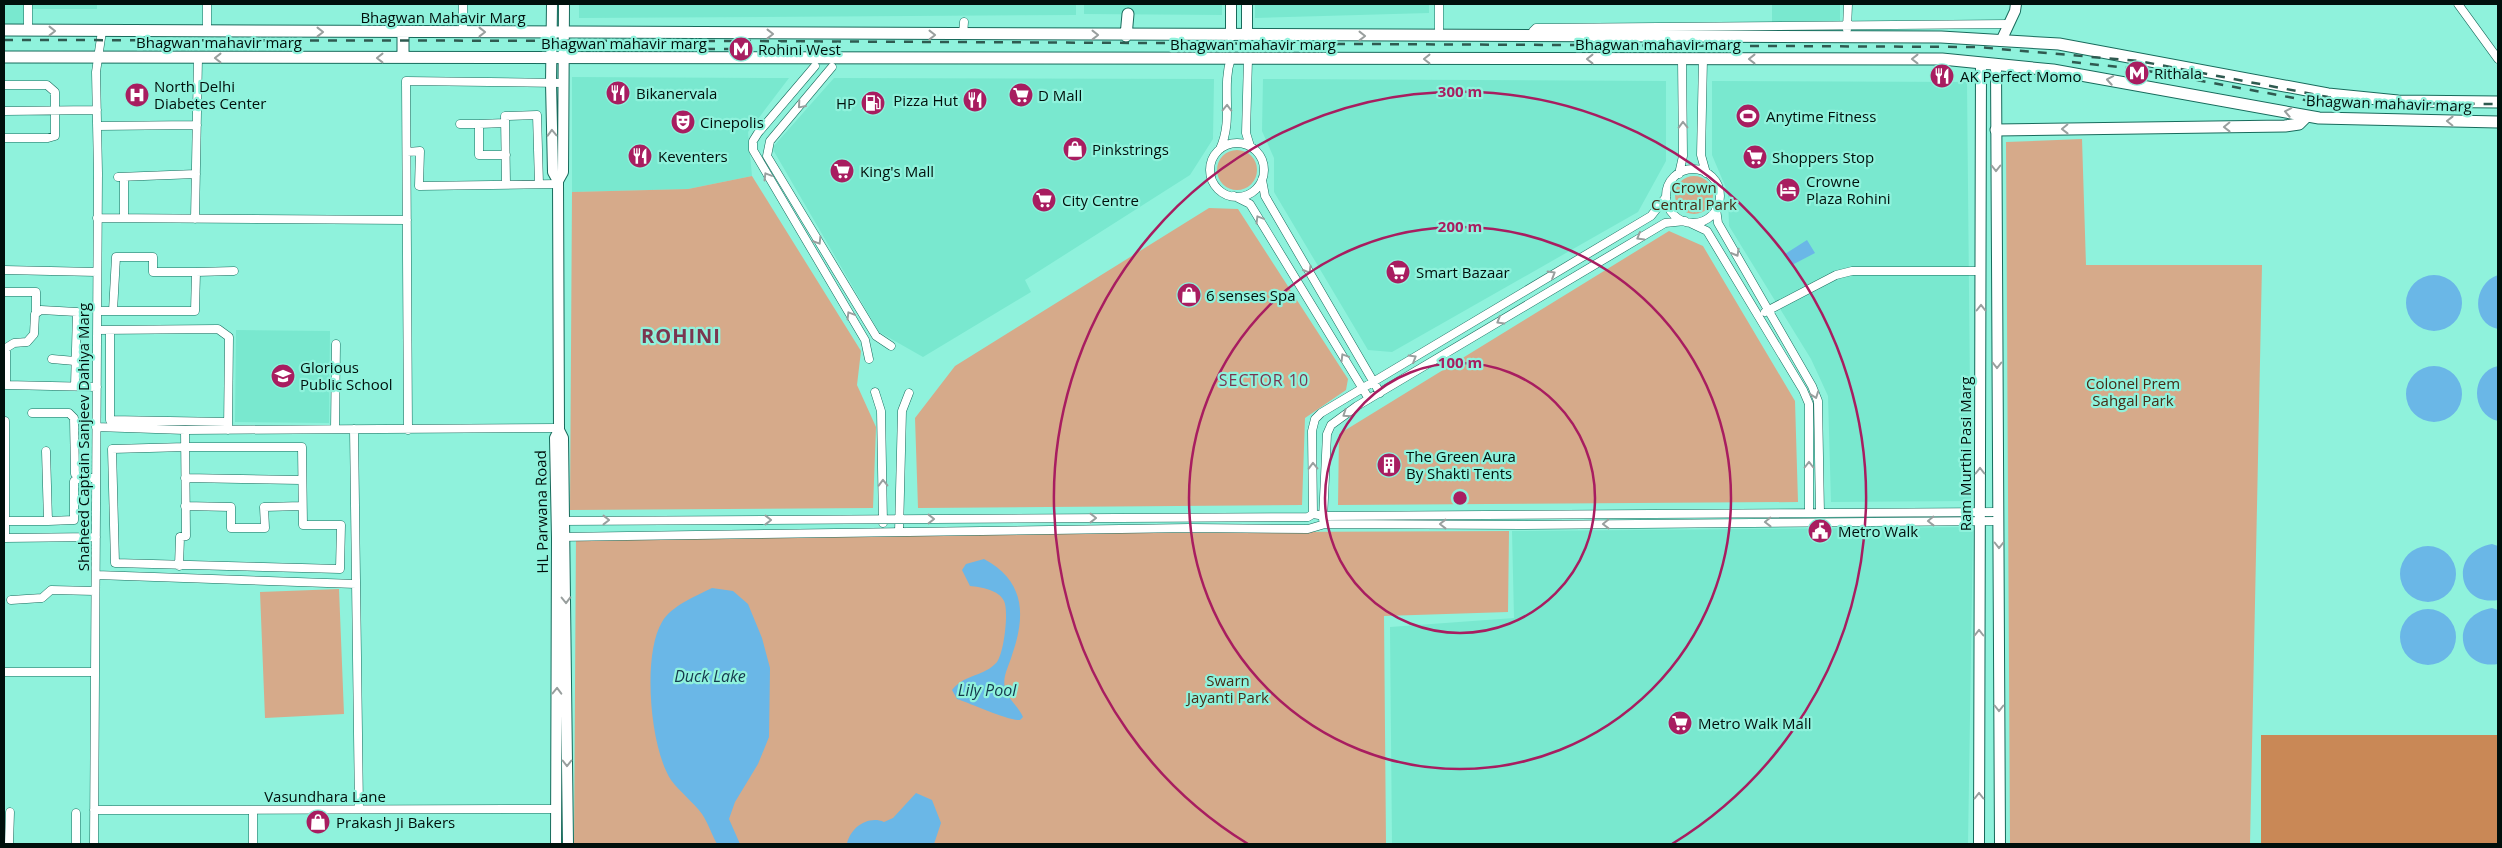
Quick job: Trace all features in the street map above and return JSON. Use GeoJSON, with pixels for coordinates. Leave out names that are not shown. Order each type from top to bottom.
{"type":"FeatureCollection","features":[{"type":"Feature","properties":{"kind":"main road"},"geometry":{"type":"LineString","coordinates":[[1126,36],[1128,14]]}},
{"type":"Feature","properties":{"kind":"main road","name":"Bhagwan Mahavir Marg"},"geometry":{"type":"LineString","coordinates":[[4,30],[551,33]]}},
{"type":"Feature","properties":{"kind":"main road"},"geometry":{"type":"LineString","coordinates":[[403,32],[403,58]]}},
{"type":"Feature","properties":{"kind":"main road","name":"Bhagwan mahavir marg"},"geometry":{"type":"LineString","coordinates":[[551,33],[1941,37],[2059,44],[2328,94],[2398,100],[2498,102]]}},
{"type":"Feature","properties":{"kind":"main road"},"geometry":{"type":"LineString","coordinates":[[1562,36],[1564,59]]}},
{"type":"Feature","properties":{"kind":"main road","name":"Bhagwan mahavir marg"},"geometry":{"type":"LineString","coordinates":[[4,57],[1942,59],[2053,70],[2307,116],[2395,121],[2498,122]]}},
{"type":"Feature","properties":{"kind":"main road"},"geometry":{"type":"LineString","coordinates":[[1996,130],[2285,126],[2299,124],[2307,116]]}},
{"type":"Feature","properties":{"kind":"street"},"geometry":{"type":"LineString","coordinates":[[28,4],[28,30]]}},
{"type":"Feature","properties":{"kind":"street"},"geometry":{"type":"LineString","coordinates":[[207,4],[207,31]]}},
{"type":"Feature","properties":{"kind":"street"},"geometry":{"type":"LineString","coordinates":[[463,4],[463,32]]}},
{"type":"Feature","properties":{"kind":"street","name":"HL Parwana Road"},"geometry":{"type":"LineString","coordinates":[[552,4],[551,33],[562,83],[563,172],[558,183]]}},
{"type":"Feature","properties":{"kind":"street","name":"HL Parwana Road"},"geometry":{"type":"LineString","coordinates":[[556,844],[561,521],[555,438],[559,429],[558,183],[554,172],[551,83],[564,33],[564,4]]}},
{"type":"Feature","properties":{"kind":"street"},"geometry":{"type":"LineString","coordinates":[[1231,4],[1231,36]]}},
{"type":"Feature","properties":{"kind":"street"},"geometry":{"type":"LineString","coordinates":[[1247,4],[1247,36]]}},
{"type":"Feature","properties":{"kind":"street"},"geometry":{"type":"LineString","coordinates":[[1439,4],[1439,36]]}},
{"type":"Feature","properties":{"kind":"street"},"geometry":{"type":"LineString","coordinates":[[1847,37],[1848,4]]}},
{"type":"Feature","properties":{"kind":"street"},"geometry":{"type":"LineString","coordinates":[[2001,41],[2015,11],[2016,4]]}},
{"type":"Feature","properties":{"kind":"street"},"geometry":{"type":"LineString","coordinates":[[2458,4],[2498,59]]}},
{"type":"Feature","properties":{"kind":"street"},"geometry":{"type":"LineString","coordinates":[[963,35],[964,22]]}},
{"type":"Feature","properties":{"kind":"street"},"geometry":{"type":"LineString","coordinates":[[1534,36],[1533,31],[1536,28],[2009,24]]}},
{"type":"Feature","properties":{"kind":"street","name":"Shaheed Captain Sanjeev Dahiya Marg"},"geometry":{"type":"LineString","coordinates":[[94,844],[98,218],[96,72],[102,31]]}},
{"type":"Feature","properties":{"kind":"street"},"geometry":{"type":"LineString","coordinates":[[195,219],[198,58]]}},
{"type":"Feature","properties":{"kind":"street"},"geometry":{"type":"LineString","coordinates":[[1231,58],[1228,73],[1227,134],[1220,149],[1211,161],[1211,178],[1219,190],[1250,204],[1369,399]]}},
{"type":"Feature","properties":{"kind":"street"},"geometry":{"type":"LineString","coordinates":[[1248,59],[1246,133],[1250,146]]}},
{"type":"Feature","properties":{"kind":"street"},"geometry":{"type":"LineString","coordinates":[[1679,174],[1683,156],[1682,59]]}},
{"type":"Feature","properties":{"kind":"street"},"geometry":{"type":"LineString","coordinates":[[1703,59],[1701,156],[1706,173]]}},
{"type":"Feature","properties":{"kind":"street","name":"Ram Murthi Pasi Marg"},"geometry":{"type":"LineString","coordinates":[[1979,844],[1981,63]]}},
{"type":"Feature","properties":{"kind":"street"},"geometry":{"type":"LineString","coordinates":[[1996,64],[2000,844]]}},
{"type":"Feature","properties":{"kind":"street"},"geometry":{"type":"LineString","coordinates":[[815,66],[758,132],[753,141],[753,150],[865,340],[870,359]]}},
{"type":"Feature","properties":{"kind":"street"},"geometry":{"type":"LineString","coordinates":[[832,66],[770,141],[767,156],[876,336],[890,346]]}},
{"type":"Feature","properties":{"kind":"street"},"geometry":{"type":"LineString","coordinates":[[408,430],[406,81],[562,83]]}},
{"type":"Feature","properties":{"kind":"street"},"geometry":{"type":"LineString","coordinates":[[4,85],[47,85],[55,92],[56,110],[55,136],[48,138],[4,138]]}},
{"type":"Feature","properties":{"kind":"street"},"geometry":{"type":"LineString","coordinates":[[4,111],[97,110]]}},
{"type":"Feature","properties":{"kind":"street"},"geometry":{"type":"LineString","coordinates":[[506,184],[505,116],[537,115],[539,184]]}},
{"type":"Feature","properties":{"kind":"street"},"geometry":{"type":"LineString","coordinates":[[460,124],[505,124]]}},
{"type":"Feature","properties":{"kind":"street"},"geometry":{"type":"LineString","coordinates":[[479,124],[478,155],[506,155]]}},
{"type":"Feature","properties":{"kind":"street"},"geometry":{"type":"LineString","coordinates":[[98,126],[197,125]]}},
{"type":"Feature","properties":{"kind":"street"},"geometry":{"type":"LineString","coordinates":[[1220,149],[1235,143],[1250,146],[1258,153],[1263,162],[1262,180],[1265,196],[1380,393]]}},
{"type":"Feature","properties":{"kind":"street"},"geometry":{"type":"LineString","coordinates":[[407,152],[420,151],[419,186],[558,183]]}},
{"type":"Feature","properties":{"kind":"street"},"geometry":{"type":"LineString","coordinates":[[1313,514],[1312,431],[1315,419],[1330,406],[1651,216],[1666,198],[1670,183],[1679,174],[1695,170],[1706,173],[1714,179],[1719,191],[1716,209],[1718,223],[1812,386],[1818,401],[1820,513]]}},
{"type":"Feature","properties":{"kind":"street"},"geometry":{"type":"LineString","coordinates":[[124,218],[121,177],[196,174]]}},
{"type":"Feature","properties":{"kind":"street"},"geometry":{"type":"LineString","coordinates":[[1234,196],[1249,194],[1262,180]]}},
{"type":"Feature","properties":{"kind":"street"},"geometry":{"type":"LineString","coordinates":[[1666,198],[1672,212],[1687,222],[1707,231],[1803,390],[1809,404],[1809,513]]}},
{"type":"Feature","properties":{"kind":"street"},"geometry":{"type":"LineString","coordinates":[[1316,526],[1325,516],[1327,434],[1335,421],[1665,223],[1702,221],[1716,209]]}},
{"type":"Feature","properties":{"kind":"street"},"geometry":{"type":"LineString","coordinates":[[98,218],[407,220]]}},
{"type":"Feature","properties":{"kind":"street"},"geometry":{"type":"LineString","coordinates":[[113,311],[116,257],[153,257],[153,272],[234,270]]}},
{"type":"Feature","properties":{"kind":"street"},"geometry":{"type":"LineString","coordinates":[[4,270],[97,272]]}},
{"type":"Feature","properties":{"kind":"street"},"geometry":{"type":"LineString","coordinates":[[1760,316],[1836,275],[1852,271],[1981,271]]}},
{"type":"Feature","properties":{"kind":"street"},"geometry":{"type":"LineString","coordinates":[[97,311],[195,311],[196,272]]}},
{"type":"Feature","properties":{"kind":"street"},"geometry":{"type":"LineString","coordinates":[[4,292],[36,292],[34,334],[27,342],[14,343],[6,348],[5,385],[97,387]]}},
{"type":"Feature","properties":{"kind":"street"},"geometry":{"type":"LineString","coordinates":[[36,313],[41,310],[77,312],[74,386]]}},
{"type":"Feature","properties":{"kind":"street"},"geometry":{"type":"LineString","coordinates":[[97,330],[218,329],[224,332],[229,336],[228,426]]}},
{"type":"Feature","properties":{"kind":"street"},"geometry":{"type":"LineString","coordinates":[[110,330],[110,420],[335,429],[559,429]]}},
{"type":"Feature","properties":{"kind":"street"},"geometry":{"type":"LineString","coordinates":[[335,429],[336,344]]}},
{"type":"Feature","properties":{"kind":"street"},"geometry":{"type":"LineString","coordinates":[[52,359],[75,361]]}},
{"type":"Feature","properties":{"kind":"street"},"geometry":{"type":"LineString","coordinates":[[876,392],[881,411],[884,532]]}},
{"type":"Feature","properties":{"kind":"street"},"geometry":{"type":"LineString","coordinates":[[900,532],[902,411],[910,393]]}},
{"type":"Feature","properties":{"kind":"street"},"geometry":{"type":"LineString","coordinates":[[32,413],[69,413],[74,418],[75,474],[80,478]]}},
{"type":"Feature","properties":{"kind":"street"},"geometry":{"type":"LineString","coordinates":[[5,421],[4,538],[96,538]]}},
{"type":"Feature","properties":{"kind":"street"},"geometry":{"type":"LineString","coordinates":[[96,427],[185,430],[228,426]]}},
{"type":"Feature","properties":{"kind":"street"},"geometry":{"type":"LineString","coordinates":[[354,429],[359,809]]}},
{"type":"Feature","properties":{"kind":"street"},"geometry":{"type":"LineString","coordinates":[[179,566],[180,537],[186,536],[185,430]]}},
{"type":"Feature","properties":{"kind":"street"},"geometry":{"type":"LineString","coordinates":[[302,446],[303,524],[341,526],[340,569],[115,563],[112,449],[186,447],[302,446]]}},
{"type":"Feature","properties":{"kind":"street"},"geometry":{"type":"LineString","coordinates":[[46,451],[48,520]]}},
{"type":"Feature","properties":{"kind":"street"},"geometry":{"type":"LineString","coordinates":[[5,521],[74,520],[74,482],[80,478],[96,478]]}},
{"type":"Feature","properties":{"kind":"street"},"geometry":{"type":"LineString","coordinates":[[185,478],[301,480]]}},
{"type":"Feature","properties":{"kind":"street"},"geometry":{"type":"LineString","coordinates":[[186,506],[231,508],[230,528],[265,528],[264,507],[302,506]]}},
{"type":"Feature","properties":{"kind":"street"},"geometry":{"type":"LineString","coordinates":[[561,521],[1308,517],[1313,514],[1325,516],[1820,513],[1998,516]]}},
{"type":"Feature","properties":{"kind":"street"},"geometry":{"type":"LineString","coordinates":[[568,844],[561,537],[1190,528],[1308,529],[1325,524],[1532,525],[1980,516]]}},
{"type":"Feature","properties":{"kind":"street"},"geometry":{"type":"LineString","coordinates":[[261,567],[261,581]]}},
{"type":"Feature","properties":{"kind":"street"},"geometry":{"type":"LineString","coordinates":[[96,575],[356,584]]}},
{"type":"Feature","properties":{"kind":"street"},"geometry":{"type":"LineString","coordinates":[[12,600],[42,598],[51,590],[95,591]]}},
{"type":"Feature","properties":{"kind":"street"},"geometry":{"type":"LineString","coordinates":[[4,672],[95,672]]}},
{"type":"Feature","properties":{"kind":"street","name":"Vasundhara Lane"},"geometry":{"type":"LineString","coordinates":[[94,810],[556,809]]}},
{"type":"Feature","properties":{"kind":"street"},"geometry":{"type":"LineString","coordinates":[[253,810],[253,844]]}},
{"type":"Feature","properties":{"kind":"street"},"geometry":{"type":"LineString","coordinates":[[9,844],[10,812]]}},
{"type":"Feature","properties":{"kind":"street"},"geometry":{"type":"LineString","coordinates":[[76,813],[76,844]]}},
{"type":"Feature","properties":{"kind":"shaded area"},"geometry":{"type":"Polygon","coordinates":[[[4,4],[28,4],[28,30],[4,30],[4,4]]]}},
{"type":"Feature","properties":{"kind":"shaded area"},"geometry":{"type":"Polygon","coordinates":[[[32,4],[97,4],[97,9],[32,9],[32,4]]]}},
{"type":"Feature","properties":{"kind":"shaded area"},"geometry":{"type":"Polygon","coordinates":[[[579,4],[1076,4],[1076,15],[579,18],[579,4]]]}},
{"type":"Feature","properties":{"kind":"shaded area"},"geometry":{"type":"Polygon","coordinates":[[[1084,4],[1222,4],[1222,15],[1084,14],[1084,4]]]}},
{"type":"Feature","properties":{"kind":"shaded area"},"geometry":{"type":"Polygon","coordinates":[[[1255,4],[1429,4],[1429,13],[1255,18],[1255,4]]]}},
{"type":"Feature","properties":{"kind":"shaded area"},"geometry":{"type":"Polygon","coordinates":[[[1772,4],[1840,4],[1840,21],[1772,22],[1772,4]]]}},
{"type":"Feature","properties":{"kind":"shaded area"},"geometry":{"type":"Polygon","coordinates":[[[572,77],[789,78],[748,132],[752,176],[688,189],[572,192],[572,77]]]}},
{"type":"Feature","properties":{"kind":"shaded area"},"geometry":{"type":"Polygon","coordinates":[[[834,78],[1214,79],[1213,139],[1190,175],[1025,280],[1031,292],[923,357],[879,332],[772,148],[834,78]]]}},
{"type":"Feature","properties":{"kind":"shaded area"},"geometry":{"type":"Polygon","coordinates":[[[1263,79],[1666,81],[1666,161],[1638,212],[1392,352],[1368,350],[1274,192],[1274,158],[1262,131],[1263,79]]]}},
{"type":"Feature","properties":{"kind":"shaded area"},"geometry":{"type":"Polygon","coordinates":[[[1712,81],[1967,82],[1971,501],[1831,502],[1828,396],[1811,359],[1729,226],[1728,193],[1712,155],[1712,81]]]}},
{"type":"Feature","properties":{"kind":"shaded area","name":"Glorious Public School"},"geometry":{"type":"Polygon","coordinates":[[[236,330],[330,331],[329,423],[235,422],[236,330]]]}},
{"type":"Feature","properties":{"kind":"shaded area","name":"Metro Walk Mall"},"geometry":{"type":"Polygon","coordinates":[[[1973,527],[1968,844],[1392,844],[1390,627],[1514,618],[1512,531],[1973,527]]]}},
{"type":"Feature","properties":{"kind":"shaded area"},"geometry":{"type":"Polygon","coordinates":[[[2261,735],[2498,735],[2498,844],[2261,844],[2261,735]]]}},
{"type":"Feature","properties":{"kind":"green space","name":"Colonel Prem Sahgal Park"},"geometry":{"type":"Polygon","coordinates":[[[2082,139],[2086,265],[2262,265],[2250,844],[2010,844],[2006,142],[2082,139]]]}},
{"type":"Feature","properties":{"kind":"green space"},"geometry":{"type":"Polygon","coordinates":[[[1241,150],[1248,153],[1254,159],[1257,170],[1256,178],[1248,187],[1241,190],[1233,190],[1226,187],[1218,178],[1217,166],[1220,159],[1229,151],[1241,150]]]}},
{"type":"Feature","properties":{"kind":"green space"},"geometry":{"type":"Polygon","coordinates":[[[752,176],[861,351],[857,385],[876,427],[873,508],[570,510],[572,192],[688,189],[752,176]]]}},
{"type":"Feature","properties":{"kind":"green space","name":"Crown Central Park"},"geometry":{"type":"Polygon","coordinates":[[[1694,176],[1707,182],[1713,195],[1707,208],[1694,214],[1681,208],[1675,195],[1681,182],[1694,176]]]}},
{"type":"Feature","properties":{"kind":"green space"},"geometry":{"type":"Polygon","coordinates":[[[1209,208],[1238,209],[1348,379],[1346,390],[1305,418],[1302,505],[918,508],[915,418],[955,366],[1209,208]]]}},
{"type":"Feature","properties":{"kind":"green space"},"geometry":{"type":"Polygon","coordinates":[[[1669,231],[1703,246],[1795,401],[1798,502],[1338,505],[1339,434],[1669,231]]]}},
{"type":"Feature","properties":{"kind":"green space","name":"Swarn Jayanti Park"},"geometry":{"type":"Polygon","coordinates":[[[1509,531],[1508,612],[1384,616],[1386,844],[574,844],[576,535],[1509,531]]]}},
{"type":"Feature","properties":{"kind":"green space"},"geometry":{"type":"Polygon","coordinates":[[[339,589],[344,714],[265,718],[260,592],[339,589]]]}},
{"type":"Feature","properties":{"kind":"water"},"geometry":{"type":"Polygon","coordinates":[[[1807,240],[1815,253],[1792,265],[1785,254],[1807,240]]]}},
{"type":"Feature","properties":{"kind":"water"},"geometry":{"type":"Polygon","coordinates":[[[2429,275],[2439,275],[2454,283],[2460,292],[2462,303],[2460,314],[2454,323],[2439,331],[2429,331],[2418,326],[2411,319],[2406,308],[2406,298],[2411,287],[2418,280],[2429,275]]]}},
{"type":"Feature","properties":{"kind":"water"},"geometry":{"type":"Polygon","coordinates":[[[2498,275],[2498,329],[2489,325],[2483,319],[2478,303],[2484,286],[2490,279],[2498,275]]]}},
{"type":"Feature","properties":{"kind":"water"},"geometry":{"type":"Polygon","coordinates":[[[2429,366],[2439,366],[2454,374],[2460,383],[2462,394],[2460,405],[2454,414],[2439,422],[2429,422],[2418,417],[2411,410],[2406,399],[2406,389],[2411,378],[2418,371],[2429,366]]]}},
{"type":"Feature","properties":{"kind":"water"},"geometry":{"type":"Polygon","coordinates":[[[2498,366],[2498,421],[2489,417],[2482,410],[2478,402],[2477,393],[2478,384],[2482,376],[2498,366]]]}},
{"type":"Feature","properties":{"kind":"water"},"geometry":{"type":"Polygon","coordinates":[[[2492,544],[2498,546],[2498,600],[2484,600],[2474,595],[2466,587],[2463,578],[2464,567],[2469,557],[2478,549],[2492,544]]]}},
{"type":"Feature","properties":{"kind":"water"},"geometry":{"type":"Polygon","coordinates":[[[2423,546],[2433,546],[2448,554],[2454,563],[2456,574],[2454,585],[2448,594],[2433,602],[2423,602],[2412,597],[2405,590],[2400,579],[2400,569],[2405,558],[2412,551],[2423,546]]]}},
{"type":"Feature","properties":{"kind":"water","name":"Lily Pool"},"geometry":{"type":"Polygon","coordinates":[[[984,559],[998,568],[1008,578],[1015,588],[1019,600],[1019,626],[1004,684],[1006,692],[1023,717],[1020,720],[999,715],[957,699],[952,690],[963,681],[992,667],[1000,657],[1002,650],[1006,613],[1002,597],[984,588],[970,586],[962,570],[966,564],[984,559]]]}},
{"type":"Feature","properties":{"kind":"water","name":"Duck Lake"},"geometry":{"type":"Polygon","coordinates":[[[712,588],[733,591],[748,604],[762,638],[770,668],[769,737],[758,764],[735,802],[729,819],[740,844],[717,844],[702,814],[671,780],[658,746],[651,701],[652,656],[656,637],[662,622],[678,606],[712,588]]]}},
{"type":"Feature","properties":{"kind":"water"},"geometry":{"type":"Polygon","coordinates":[[[2492,608],[2498,610],[2498,664],[2484,664],[2474,659],[2466,651],[2463,641],[2464,631],[2469,621],[2478,613],[2492,608]]]}},
{"type":"Feature","properties":{"kind":"water"},"geometry":{"type":"Polygon","coordinates":[[[2423,609],[2433,609],[2448,617],[2454,626],[2456,637],[2454,648],[2448,657],[2433,665],[2423,665],[2412,660],[2405,653],[2400,642],[2400,632],[2405,621],[2412,614],[2423,609]]]}},
{"type":"Feature","properties":{"kind":"water"},"geometry":{"type":"Polygon","coordinates":[[[916,793],[932,800],[941,823],[934,844],[847,844],[852,833],[861,824],[872,820],[884,822],[893,818],[916,793]]]}},
{"type":"Feature","properties":{"kind":"railway"},"geometry":{"type":"LineString","coordinates":[[4,40],[737,41],[1977,47],[2139,61],[2328,97],[2376,103],[2498,104]]}},
{"type":"Feature","properties":{"kind":"railway"},"geometry":{"type":"LineString","coordinates":[[670,49],[782,49]]}},
{"type":"Feature","properties":{"kind":"railway"},"geometry":{"type":"LineString","coordinates":[[2072,62],[2137,69],[2321,103]]}},
{"type":"Feature","properties":{"kind":"place","name":"Rohini West"},"geometry":{"type":"Point","coordinates":[741,49]}},
{"type":"Feature","properties":{"kind":"place","name":"Rithala"},"geometry":{"type":"Point","coordinates":[2137,73]}},
{"type":"Feature","properties":{"kind":"place","name":"AK Perfect Momo"},"geometry":{"type":"Point","coordinates":[1942,76]}},
{"type":"Feature","properties":{"kind":"place","name":"Bikanervala"},"geometry":{"type":"Point","coordinates":[618,93]}},
{"type":"Feature","properties":{"kind":"place","name":"North Delhi Diabetes Center"},"geometry":{"type":"Point","coordinates":[137,95]}},
{"type":"Feature","properties":{"kind":"place","name":"D Mall"},"geometry":{"type":"Point","coordinates":[1021,95]}},
{"type":"Feature","properties":{"kind":"place","name":"Pizza Hut"},"geometry":{"type":"Point","coordinates":[975,100]}},
{"type":"Feature","properties":{"kind":"place","name":"HP"},"geometry":{"type":"Point","coordinates":[873,103]}},
{"type":"Feature","properties":{"kind":"place","name":"Anytime Fitness"},"geometry":{"type":"Point","coordinates":[1748,116]}},
{"type":"Feature","properties":{"kind":"place","name":"Cinepolis"},"geometry":{"type":"Point","coordinates":[683,122]}},
{"type":"Feature","properties":{"kind":"place","name":"Pinkstrings"},"geometry":{"type":"Point","coordinates":[1075,149]}},
{"type":"Feature","properties":{"kind":"place","name":"Keventers"},"geometry":{"type":"Point","coordinates":[640,156]}},
{"type":"Feature","properties":{"kind":"place","name":"Shoppers Stop"},"geometry":{"type":"Point","coordinates":[1755,157]}},
{"type":"Feature","properties":{"kind":"place","name":"King's Mall"},"geometry":{"type":"Point","coordinates":[842,171]}},
{"type":"Feature","properties":{"kind":"place","name":"Crowne Plaza Rohini"},"geometry":{"type":"Point","coordinates":[1788,190]}},
{"type":"Feature","properties":{"kind":"place","name":"City Centre"},"geometry":{"type":"Point","coordinates":[1044,200]}},
{"type":"Feature","properties":{"kind":"place","name":"Smart Bazaar"},"geometry":{"type":"Point","coordinates":[1398,272]}},
{"type":"Feature","properties":{"kind":"place","name":"6 senses Spa"},"geometry":{"type":"Point","coordinates":[1189,295]}},
{"type":"Feature","properties":{"kind":"place","name":"Glorious Public School"},"geometry":{"type":"Point","coordinates":[283,376]}},
{"type":"Feature","properties":{"kind":"place","name":"The Green Aura By Shakti Tents"},"geometry":{"type":"Point","coordinates":[1389,465]}},
{"type":"Feature","properties":{"kind":"place","name":"Metro Walk"},"geometry":{"type":"Point","coordinates":[1820,531]}},
{"type":"Feature","properties":{"kind":"place","name":"Metro Walk Mall"},"geometry":{"type":"Point","coordinates":[1680,723]}},
{"type":"Feature","properties":{"kind":"place","name":"Prakash Ji Bakers"},"geometry":{"type":"Point","coordinates":[318,822]}},
{"type":"Feature","properties":{"kind":"district","name":"ROHINI"},"geometry":{"type":"Point","coordinates":[681,335]}},
{"type":"Feature","properties":{"kind":"district","name":"SECTOR 10"},"geometry":{"type":"Point","coordinates":[1264,380]}}]}
